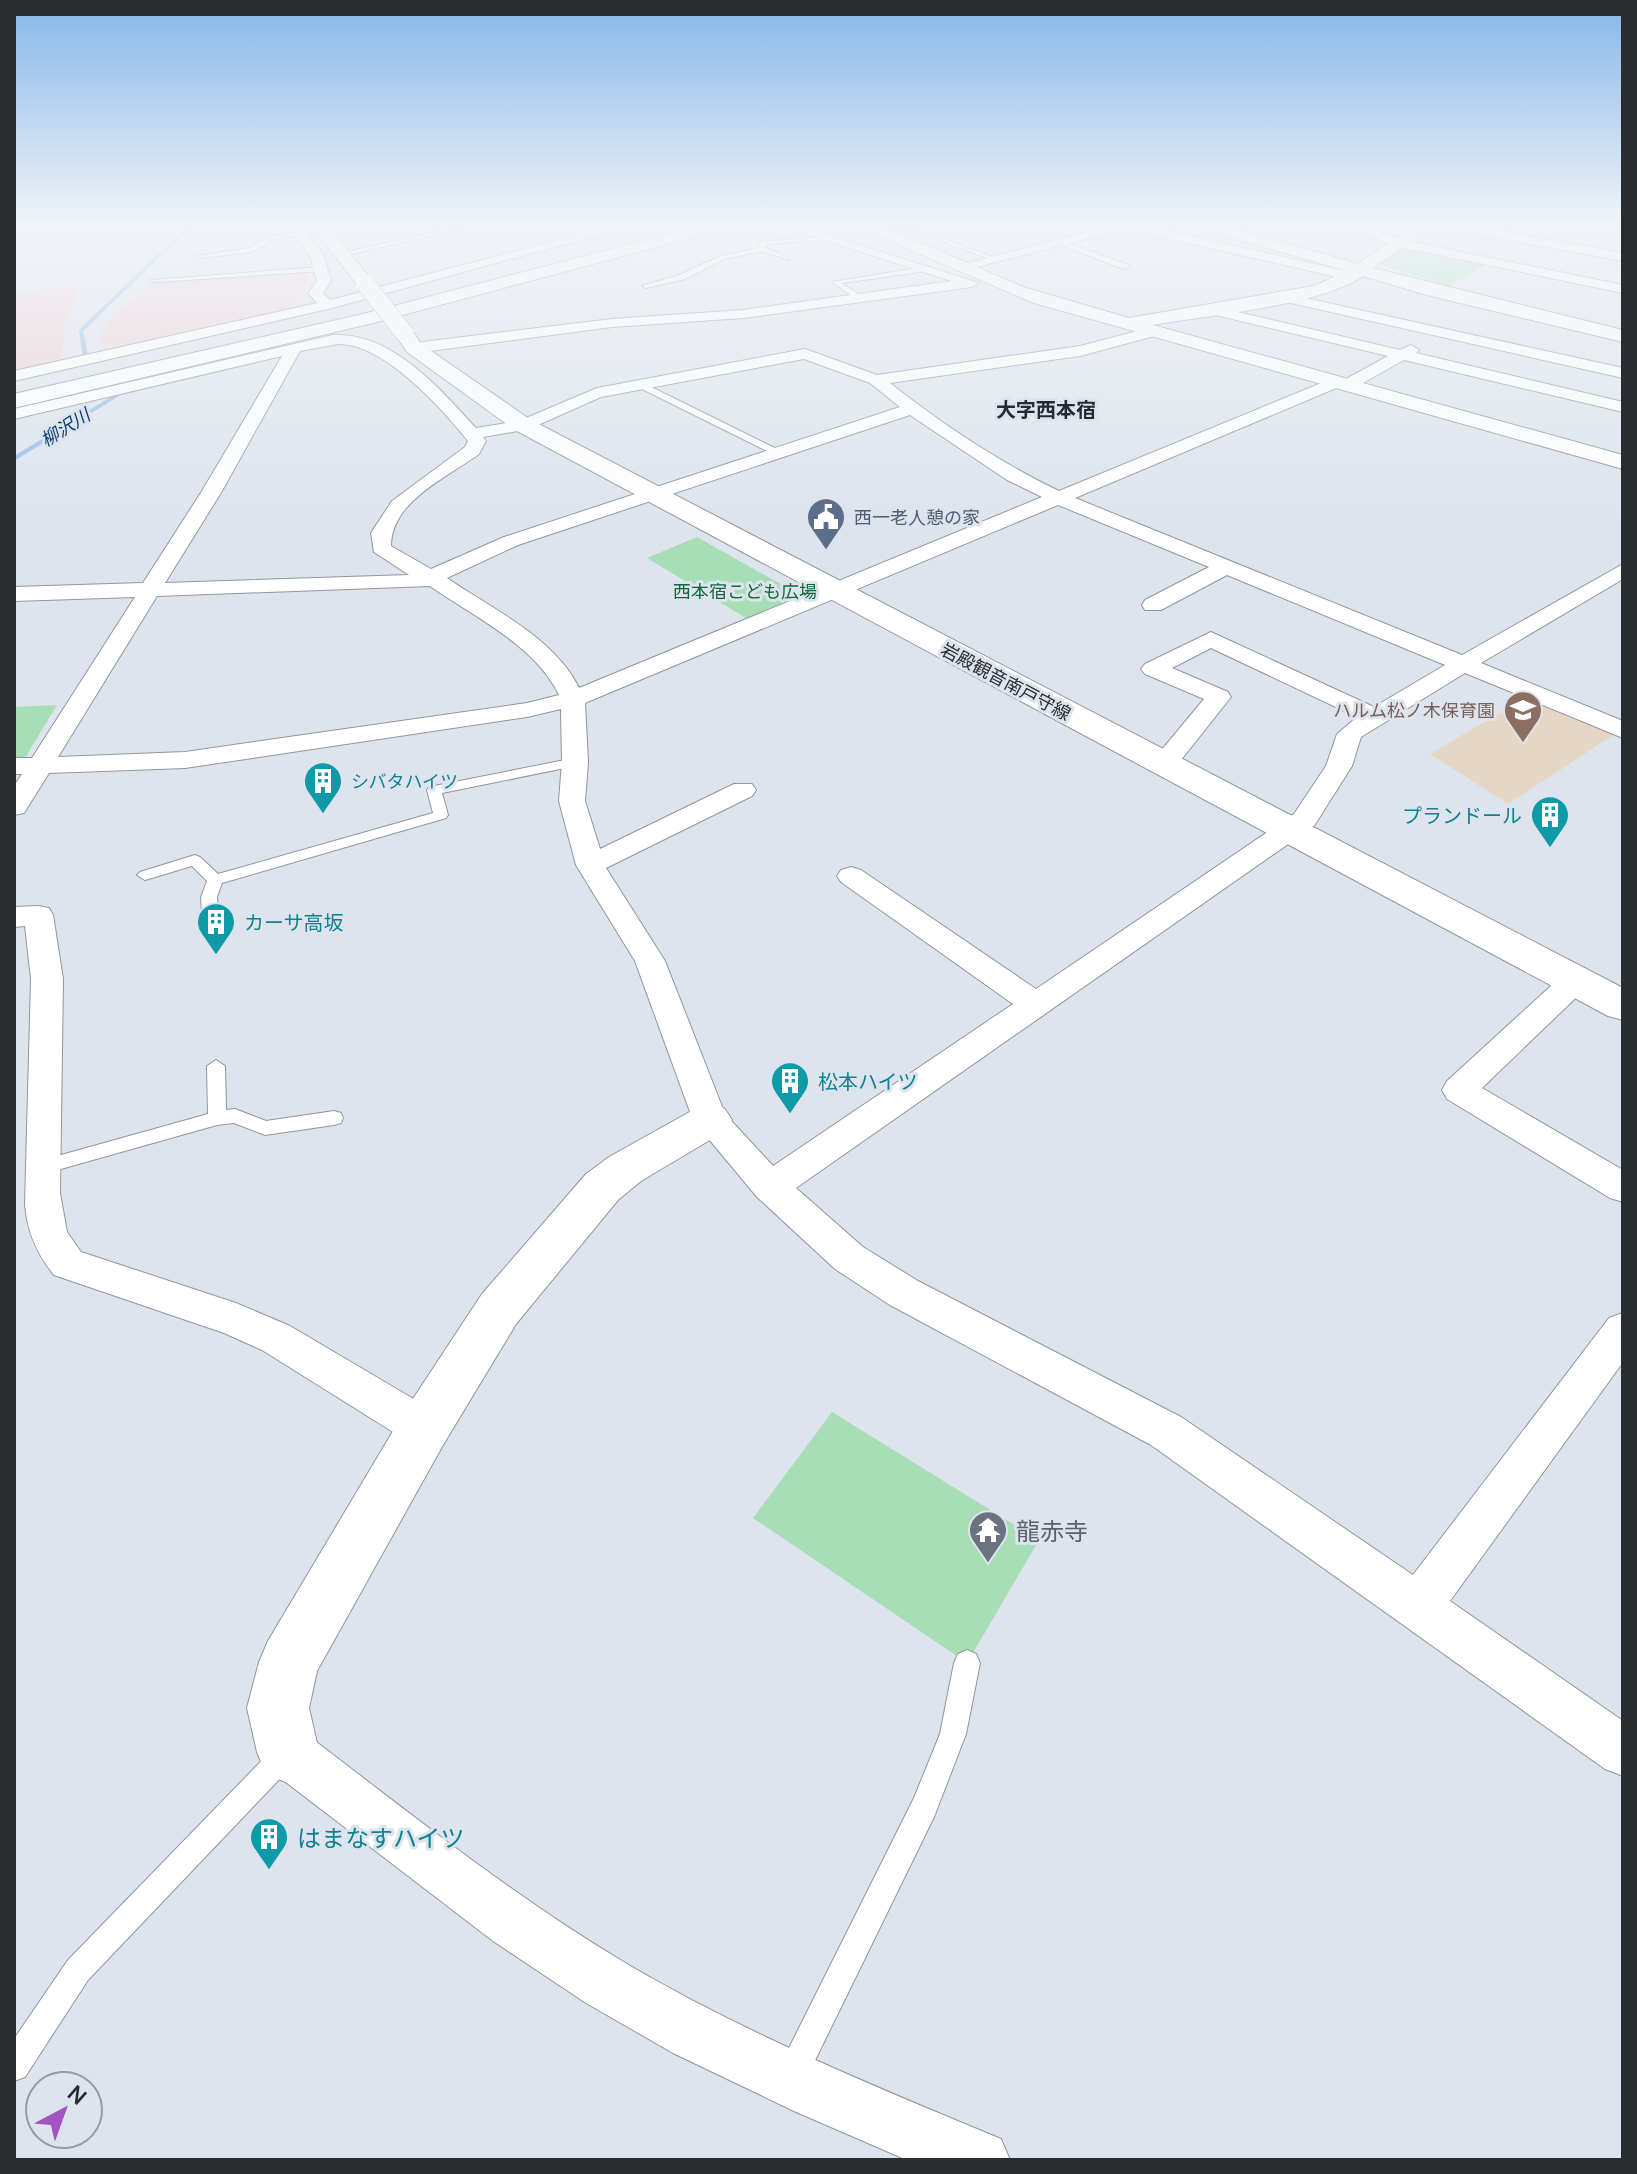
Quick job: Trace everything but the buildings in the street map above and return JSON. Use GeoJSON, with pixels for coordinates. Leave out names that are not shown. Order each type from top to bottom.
{"type":"FeatureCollection","features":[{"type":"Feature","properties":{"kind":"main road"},"geometry":{"type":"LineString","coordinates":[[14,387],[282,325]]}},
{"type":"Feature","properties":{"kind":"main road"},"geometry":{"type":"LineString","coordinates":[[14,401],[338,325]]}},
{"type":"Feature","properties":{"kind":"main road","name":"岩殿観音南戸守線"},"geometry":{"type":"LineString","coordinates":[[398,325],[410,341],[523,425],[1623,1006]]}},
{"type":"Feature","properties":{"kind":"street"},"geometry":{"type":"LineString","coordinates":[[14,376],[237,325]]}},
{"type":"Feature","properties":{"kind":"street"},"geometry":{"type":"LineString","coordinates":[[410,341],[584,325]]}},
{"type":"Feature","properties":{"kind":"street"},"geometry":{"type":"LineString","coordinates":[[761,325],[805,354],[876,380],[912,409],[1014,476],[1059,498],[1623,730]]}},
{"type":"Feature","properties":{"kind":"street"},"geometry":{"type":"LineString","coordinates":[[1132,325],[1623,462]]}},
{"type":"Feature","properties":{"kind":"street"},"geometry":{"type":"LineString","coordinates":[[1277,325],[1623,407]]}},
{"type":"Feature","properties":{"kind":"street"},"geometry":{"type":"LineString","coordinates":[[1412,325],[1623,373]]}},
{"type":"Feature","properties":{"kind":"street"},"geometry":{"type":"LineString","coordinates":[[1578,325],[1623,336]]}},
{"type":"Feature","properties":{"kind":"street"},"geometry":{"type":"LineString","coordinates":[[876,380],[1080,351],[1153,332]]}},
{"type":"Feature","properties":{"kind":"street"},"geometry":{"type":"LineString","coordinates":[[14,766],[185,760],[527,710],[573,699],[1343,384],[1442,332]]}},
{"type":"Feature","properties":{"kind":"street"},"geometry":{"type":"LineString","coordinates":[[14,414],[328,340],[350,339],[366,344],[441,400],[477,441],[473,450],[389,514],[378,536],[381,548],[434,579],[540,652],[561,675],[573,699],[575,762],[572,801],[590,865],[650,961],[710,1120],[770,1187],[849,1258],[958,1323],[1166,1431],[1623,1751]]}},
{"type":"Feature","properties":{"kind":"street"},"geometry":{"type":"LineString","coordinates":[[14,807],[147,590],[212,491],[293,350]]}},
{"type":"Feature","properties":{"kind":"street"},"geometry":{"type":"LineString","coordinates":[[472,434],[523,425],[586,396],[805,354]]}},
{"type":"Feature","properties":{"kind":"street"},"geometry":{"type":"LineString","coordinates":[[14,594],[434,579],[511,541],[912,409]]}},
{"type":"Feature","properties":{"kind":"street"},"geometry":{"type":"LineString","coordinates":[[1153,605],[1226,567]]}},
{"type":"Feature","properties":{"kind":"street"},"geometry":{"type":"LineString","coordinates":[[770,1187],[1304,820],[1339,766],[1350,734],[1374,716],[1623,570]]}},
{"type":"Feature","properties":{"kind":"street"},"geometry":{"type":"LineString","coordinates":[[1164,764],[1219,697],[1153,669],[1211,639],[1374,716]]}},
{"type":"Feature","properties":{"kind":"street"},"geometry":{"type":"LineString","coordinates":[[590,865],[743,790]]}},
{"type":"Feature","properties":{"kind":"street"},"geometry":{"type":"LineString","coordinates":[[851,876],[1037,1005]]}},
{"type":"Feature","properties":{"kind":"street"},"geometry":{"type":"LineString","coordinates":[[14,917],[38,915],[47,979],[43,1167],[45,1224],[52,1247],[68,1264],[236,1320],[263,1332],[424,1428]]}},
{"type":"Feature","properties":{"kind":"street"},"geometry":{"type":"LineString","coordinates":[[1575,981],[1459,1090],[1623,1188]]}},
{"type":"Feature","properties":{"kind":"street"},"geometry":{"type":"LineString","coordinates":[[710,1120],[625,1169],[602,1187],[499,1309],[424,1428],[289,1662],[278,1708],[288,1752],[503,1917],[652,2010],[789,2081],[980,2160]]}},
{"type":"Feature","properties":{"kind":"street"},"geometry":{"type":"LineString","coordinates":[[1418,1606],[1623,1330]]}},
{"type":"Feature","properties":{"kind":"lane"},"geometry":{"type":"LineString","coordinates":[[641,385],[780,454]]}},
{"type":"Feature","properties":{"kind":"lane"},"geometry":{"type":"LineString","coordinates":[[215,880],[441,815],[434,790],[575,762]]}},
{"type":"Feature","properties":{"kind":"lane"},"geometry":{"type":"LineString","coordinates":[[145,875],[195,860],[215,880]]}},
{"type":"Feature","properties":{"kind":"lane"},"geometry":{"type":"LineString","coordinates":[[211,929],[209,897],[215,880]]}},
{"type":"Feature","properties":{"kind":"lane"},"geometry":{"type":"LineString","coordinates":[[216,1066],[217,1118]]}},
{"type":"Feature","properties":{"kind":"lane"},"geometry":{"type":"LineString","coordinates":[[43,1167],[217,1118],[235,1116],[265,1128],[334,1118]]}},
{"type":"Feature","properties":{"kind":"lane"},"geometry":{"type":"LineString","coordinates":[[789,2081],[924,1807],[953,1734],[967,1663]]}},
{"type":"Feature","properties":{"kind":"lane"},"geometry":{"type":"LineString","coordinates":[[14,2066],[78,1970],[288,1752]]}},
{"type":"Feature","properties":{"kind":"shaded area"},"geometry":{"type":"Polygon","coordinates":[[[14,325],[64,325],[62,360],[14,372],[14,325]]]}},
{"type":"Feature","properties":{"kind":"shaded area"},"geometry":{"type":"Polygon","coordinates":[[[105,325],[215,325],[118,347],[96,345],[105,325]]]}},
{"type":"Feature","properties":{"kind":"shaded area","name":"ハルム松ノ木保育園"},"geometry":{"type":"Polygon","coordinates":[[[1527,697],[1615,734],[1508,804],[1430,754],[1527,697]]]}},
{"type":"Feature","properties":{"kind":"green space","name":"西本宿こども広場"},"geometry":{"type":"Polygon","coordinates":[[[697,537],[802,596],[746,618],[647,558],[697,537]]]}},
{"type":"Feature","properties":{"kind":"green space"},"geometry":{"type":"Polygon","coordinates":[[[57,705],[25,758],[14,759],[14,707],[57,705]]]}},
{"type":"Feature","properties":{"kind":"green space"},"geometry":{"type":"Polygon","coordinates":[[[832,1412],[1039,1540],[967,1663],[753,1518],[832,1412]]]}},
{"type":"Feature","properties":{"kind":"waterway","name":"柳沢川"},"geometry":{"type":"LineString","coordinates":[[85,356],[81,331],[87,325]]}},
{"type":"Feature","properties":{"kind":"waterway","name":"柳沢川"},"geometry":{"type":"LineString","coordinates":[[14,459],[116,396]]}},
{"type":"Feature","properties":{"kind":"place","name":"西一老人憩の家"},"geometry":{"type":"Point","coordinates":[826,551]}},
{"type":"Feature","properties":{"kind":"place","name":"ハルム松ノ木保育園"},"geometry":{"type":"Point","coordinates":[1523,744]}},
{"type":"Feature","properties":{"kind":"place","name":"シバタハイツ"},"geometry":{"type":"Point","coordinates":[323,815]}},
{"type":"Feature","properties":{"kind":"place","name":"プランドール"},"geometry":{"type":"Point","coordinates":[1550,849]}},
{"type":"Feature","properties":{"kind":"place","name":"カーサ高坂"},"geometry":{"type":"Point","coordinates":[216,956]}},
{"type":"Feature","properties":{"kind":"place","name":"松本ハイツ"},"geometry":{"type":"Point","coordinates":[790,1115]}},
{"type":"Feature","properties":{"kind":"place","name":"龍赤寺"},"geometry":{"type":"Point","coordinates":[988,1564]}},
{"type":"Feature","properties":{"kind":"place","name":"はまなすハイツ"},"geometry":{"type":"Point","coordinates":[269,1871]}},
{"type":"Feature","properties":{"kind":"district","name":"大字西本宿"},"geometry":{"type":"Point","coordinates":[1046,409]}}]}
